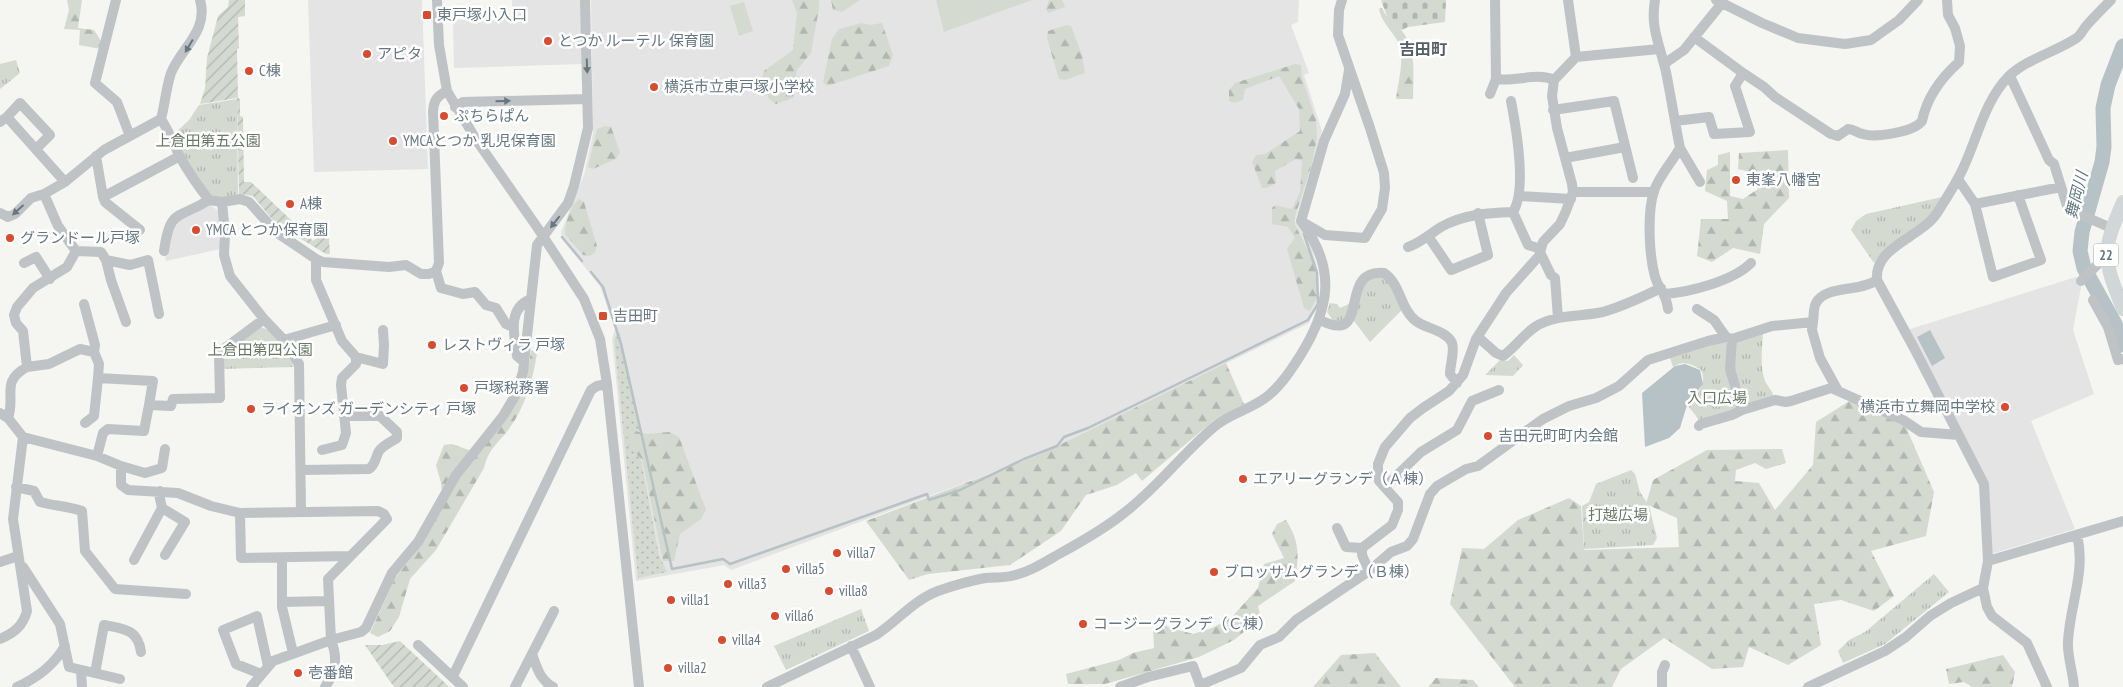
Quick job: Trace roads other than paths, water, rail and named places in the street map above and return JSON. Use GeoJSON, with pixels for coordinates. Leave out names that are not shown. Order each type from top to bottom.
{"type":"FeatureCollection","features":[{"type":"Feature","properties":{"kind":"main road","name":"22"},"geometry":{"type":"LineString","coordinates":[[2122,302],[2109,273],[2106,256],[2112,228],[2123,202]]}},
{"type":"Feature","properties":{"kind":"street"},"geometry":{"type":"LineString","coordinates":[[116,0],[95,83],[117,102],[130,136]]}},
{"type":"Feature","properties":{"kind":"street"},"geometry":{"type":"LineString","coordinates":[[200,0],[202,16],[192,43],[171,74],[161,119],[172,136],[180,156],[195,182],[209,200]]}},
{"type":"Feature","properties":{"kind":"street"},"geometry":{"type":"LineString","coordinates":[[437,0],[439,45],[446,91],[543,236],[591,314],[600,339],[607,384],[639,687]]}},
{"type":"Feature","properties":{"kind":"street"},"geometry":{"type":"LineString","coordinates":[[251,687],[273,661],[331,640],[361,632],[366,628],[392,573],[418,542],[456,475],[515,396],[524,362],[538,245],[563,210],[574,186],[588,128],[585,0]]}},
{"type":"Feature","properties":{"kind":"street"},"geometry":{"type":"LineString","coordinates":[[1301,221],[1325,235],[1365,238],[1382,209],[1386,188],[1384,173],[1338,35],[1339,10],[1342,0]]}},
{"type":"Feature","properties":{"kind":"street"},"geometry":{"type":"LineString","coordinates":[[1490,94],[1496,79],[1495,0]]}},
{"type":"Feature","properties":{"kind":"street"},"geometry":{"type":"LineString","coordinates":[[1568,0],[1576,57]]}},
{"type":"Feature","properties":{"kind":"street"},"geometry":{"type":"LineString","coordinates":[[1655,0],[1653,22],[1664,64],[1680,148],[1700,182]]}},
{"type":"Feature","properties":{"kind":"street"},"geometry":{"type":"LineString","coordinates":[[1664,64],[1684,50],[1719,2],[1798,38],[1846,44],[1872,40],[1899,20],[1918,0]]}},
{"type":"Feature","properties":{"kind":"street"},"geometry":{"type":"LineString","coordinates":[[1694,37],[1764,86],[1775,97],[1811,122],[1838,136],[1848,129],[1855,130],[1864,135],[1906,132],[1922,121],[1929,98],[1948,72],[1959,62],[1960,46],[1955,28],[1948,15],[1947,0]]}},
{"type":"Feature","properties":{"kind":"street"},"geometry":{"type":"LineString","coordinates":[[2047,687],[2027,643],[1992,616],[1987,607],[1983,588],[1988,560],[1984,484],[1877,280],[1878,266],[1884,257],[1925,227],[1935,216],[1958,179],[1989,107],[2000,87],[2020,68],[2078,38],[2086,26],[2111,0]]}},
{"type":"Feature","properties":{"kind":"street"},"geometry":{"type":"LineString","coordinates":[[1337,528],[1346,547],[1362,548],[1392,525],[1398,510],[1398,502],[1380,481],[1378,474],[1378,464],[1385,447],[1410,418],[1449,391],[1463,376],[1472,348],[1506,293],[1539,256],[1543,242],[1560,224],[1572,195],[1553,110],[1554,80],[1576,57],[1659,49]]}},
{"type":"Feature","properties":{"kind":"street"},"geometry":{"type":"LineString","coordinates":[[1301,221],[1324,141],[1346,94],[1350,68]]}},
{"type":"Feature","properties":{"kind":"street"},"geometry":{"type":"LineString","coordinates":[[1675,121],[1709,118],[1714,134],[1750,132],[1735,86],[1743,73]]}},
{"type":"Feature","properties":{"kind":"street"},"geometry":{"type":"LineString","coordinates":[[1496,79],[1506,80],[1545,76],[1554,80]]}},
{"type":"Feature","properties":{"kind":"street"},"geometry":{"type":"LineString","coordinates":[[2010,76],[2049,160],[2054,164],[2068,209],[2092,221],[2112,228]]}},
{"type":"Feature","properties":{"kind":"street"},"geometry":{"type":"LineString","coordinates":[[446,91],[439,95],[434,102],[433,110],[438,263],[436,271],[441,288],[463,294],[475,292],[486,305],[496,308],[506,324],[513,326]]}},
{"type":"Feature","properties":{"kind":"street"},"geometry":{"type":"LineString","coordinates":[[455,107],[463,102],[587,99]]}},
{"type":"Feature","properties":{"kind":"street"},"geometry":{"type":"LineString","coordinates":[[1511,101],[1519,162],[1520,196],[1519,204],[1513,212]]}},
{"type":"Feature","properties":{"kind":"street"},"geometry":{"type":"LineString","coordinates":[[1553,110],[1614,101],[1633,178]]}},
{"type":"Feature","properties":{"kind":"street"},"geometry":{"type":"LineString","coordinates":[[36,150],[50,135],[20,103],[3,120],[36,150],[65,182]]}},
{"type":"Feature","properties":{"kind":"street"},"geometry":{"type":"LineString","coordinates":[[0,213],[8,217],[14,214],[31,198],[44,194],[65,182],[104,150],[161,119]]}},
{"type":"Feature","properties":{"kind":"street"},"geometry":{"type":"LineString","coordinates":[[1565,158],[1625,147]]}},
{"type":"Feature","properties":{"kind":"street"},"geometry":{"type":"LineString","coordinates":[[1668,309],[1663,291],[1656,279],[1650,232],[1654,192],[1662,174],[1680,148]]}},
{"type":"Feature","properties":{"kind":"street"},"geometry":{"type":"LineString","coordinates":[[96,156],[105,202],[140,230]]}},
{"type":"Feature","properties":{"kind":"street"},"geometry":{"type":"LineString","coordinates":[[103,197],[180,156]]}},
{"type":"Feature","properties":{"kind":"street"},"geometry":{"type":"LineString","coordinates":[[1958,179],[1975,204],[1993,277],[2041,260],[2018,195]]}},
{"type":"Feature","properties":{"kind":"street"},"geometry":{"type":"LineString","coordinates":[[1975,204],[2061,187]]}},
{"type":"Feature","properties":{"kind":"street"},"geometry":{"type":"LineString","coordinates":[[1520,196],[1654,192]]}},
{"type":"Feature","properties":{"kind":"street"},"geometry":{"type":"LineString","coordinates":[[44,194],[58,226],[76,251]]}},
{"type":"Feature","properties":{"kind":"street"},"geometry":{"type":"LineString","coordinates":[[164,251],[167,230],[172,219],[209,200],[222,202],[234,198],[248,202],[276,232],[316,259],[338,264],[389,267],[406,265],[421,274],[429,274],[436,271]]}},
{"type":"Feature","properties":{"kind":"street"},"geometry":{"type":"LineString","coordinates":[[222,202],[225,234],[224,255],[230,276],[264,319],[284,340],[299,364],[301,512]]}},
{"type":"Feature","properties":{"kind":"street"},"geometry":{"type":"LineString","coordinates":[[1513,212],[1528,245],[1538,248],[1551,275],[1555,278],[1558,318]]}},
{"type":"Feature","properties":{"kind":"street"},"geometry":{"type":"LineString","coordinates":[[1408,247],[1444,226],[1478,213],[1513,212]]}},
{"type":"Feature","properties":{"kind":"street"},"geometry":{"type":"LineString","coordinates":[[1428,236],[1451,270],[1488,255],[1478,213]]}},
{"type":"Feature","properties":{"kind":"street"},"geometry":{"type":"LineString","coordinates":[[767,687],[889,626],[924,597],[985,578],[1012,576],[1030,569],[1085,539],[1125,513],[1215,425],[1254,406],[1269,395],[1289,374],[1320,320],[1326,286],[1323,260],[1311,234],[1301,221]]}},
{"type":"Feature","properties":{"kind":"street"},"geometry":{"type":"LineString","coordinates":[[76,251],[101,252],[106,260],[126,322]]}},
{"type":"Feature","properties":{"kind":"street"},"geometry":{"type":"LineString","coordinates":[[27,367],[23,331],[16,323],[14,315],[17,307],[33,288],[67,267],[76,251]]}},
{"type":"Feature","properties":{"kind":"street"},"geometry":{"type":"LineString","coordinates":[[2083,280],[2092,268],[2106,256]]}},
{"type":"Feature","properties":{"kind":"street"},"geometry":{"type":"LineString","coordinates":[[24,263],[36,257],[50,279]]}},
{"type":"Feature","properties":{"kind":"street"},"geometry":{"type":"LineString","coordinates":[[316,259],[316,280],[342,341],[356,357],[383,364],[383,330]]}},
{"type":"Feature","properties":{"kind":"street"},"geometry":{"type":"LineString","coordinates":[[106,260],[130,265],[148,260],[159,314]]}},
{"type":"Feature","properties":{"kind":"street"},"geometry":{"type":"LineString","coordinates":[[1478,337],[1496,353],[1504,356],[1535,327],[1558,318],[1586,315],[1619,307],[1663,291],[1681,293],[1741,273],[1751,263]]}},
{"type":"Feature","properties":{"kind":"street"},"geometry":{"type":"LineString","coordinates":[[1320,320],[1336,326],[1344,324],[1350,319],[1353,312],[1358,285],[1362,279],[1369,274],[1384,273],[1394,283],[1415,321],[1442,333],[1452,342],[1450,374],[1457,383]]}},
{"type":"Feature","properties":{"kind":"street"},"geometry":{"type":"LineString","coordinates":[[1838,391],[1818,351],[1812,330],[1814,308],[1819,299],[1838,290],[1864,287],[1877,280]]}},
{"type":"Feature","properties":{"kind":"street"},"geometry":{"type":"LineString","coordinates":[[524,362],[517,356],[513,326],[518,308],[523,302],[531,299]]}},
{"type":"Feature","properties":{"kind":"street"},"geometry":{"type":"LineString","coordinates":[[2093,300],[2108,327],[2118,360],[2122,360]]}},
{"type":"Feature","properties":{"kind":"street"},"geometry":{"type":"LineString","coordinates":[[84,304],[95,345],[94,352],[99,364],[94,416],[86,423]]}},
{"type":"Feature","properties":{"kind":"street"},"geometry":{"type":"LineString","coordinates":[[1697,309],[1714,320],[1729,338],[1730,369],[1742,410]]}},
{"type":"Feature","properties":{"kind":"street"},"geometry":{"type":"LineString","coordinates":[[149,405],[171,406],[172,399],[220,398],[219,355],[225,348],[264,319]]}},
{"type":"Feature","properties":{"kind":"street"},"geometry":{"type":"LineString","coordinates":[[1120,687],[1148,677],[1194,666],[1200,685],[1242,668],[1260,646],[1279,636],[1296,620],[1368,571],[1391,552],[1407,546],[1413,539],[1426,502],[1437,486],[1466,469],[1478,466],[1543,419],[1569,406],[1606,394],[1619,386],[1648,360],[1708,341],[1729,338],[1772,326],[1813,322]]}},
{"type":"Feature","properties":{"kind":"street"},"geometry":{"type":"LineString","coordinates":[[284,340],[336,325]]}},
{"type":"Feature","properties":{"kind":"street"},"geometry":{"type":"LineString","coordinates":[[94,352],[80,349],[49,364],[27,367],[16,372],[9,386],[10,412],[4,415],[24,437],[97,456],[145,473],[162,468],[165,448]]}},
{"type":"Feature","properties":{"kind":"street"},"geometry":{"type":"LineString","coordinates":[[322,450],[342,446],[346,433],[342,378],[353,369],[356,364],[356,357]]}},
{"type":"Feature","properties":{"kind":"street"},"geometry":{"type":"LineString","coordinates":[[97,456],[103,433],[108,430],[144,431],[153,381],[98,378]]}},
{"type":"Feature","properties":{"kind":"street"},"geometry":{"type":"LineString","coordinates":[[453,676],[591,390],[597,386],[607,384]]}},
{"type":"Feature","properties":{"kind":"street"},"geometry":{"type":"LineString","coordinates":[[1699,426],[1775,400],[1791,401],[1831,388],[1903,420],[1921,432],[1959,434]]}},
{"type":"Feature","properties":{"kind":"street"},"geometry":{"type":"LineString","coordinates":[[1385,487],[1421,452],[1457,430],[1472,402],[1499,390]]}},
{"type":"Feature","properties":{"kind":"street"},"geometry":{"type":"LineString","coordinates":[[301,470],[369,470],[375,464],[379,451],[397,438],[397,432],[380,416],[344,416]]}},
{"type":"Feature","properties":{"kind":"street"},"geometry":{"type":"LineString","coordinates":[[0,639],[10,635],[25,620],[27,611],[13,519],[24,437]]}},
{"type":"Feature","properties":{"kind":"street"},"geometry":{"type":"LineString","coordinates":[[121,466],[121,486],[128,490],[178,493],[211,506],[240,514],[378,511],[384,514],[387,519],[328,579],[331,640],[336,662],[333,676],[325,687]]}},
{"type":"Feature","properties":{"kind":"street"},"geometry":{"type":"LineString","coordinates":[[16,487],[34,491],[40,502],[54,506],[62,505],[82,511],[85,551],[115,589],[186,594]]}},
{"type":"Feature","properties":{"kind":"street"},"geometry":{"type":"LineString","coordinates":[[134,560],[162,508],[160,491]]}},
{"type":"Feature","properties":{"kind":"street"},"geometry":{"type":"LineString","coordinates":[[162,508],[186,522],[165,554]]}},
{"type":"Feature","properties":{"kind":"street"},"geometry":{"type":"LineString","coordinates":[[240,514],[241,558],[349,556]]}},
{"type":"Feature","properties":{"kind":"street"},"geometry":{"type":"LineString","coordinates":[[1988,560],[2123,521]]}},
{"type":"Feature","properties":{"kind":"street"},"geometry":{"type":"LineString","coordinates":[[2074,687],[2068,642],[2080,580],[2080,544],[2077,535]]}},
{"type":"Feature","properties":{"kind":"street"},"geometry":{"type":"LineString","coordinates":[[1362,548],[1362,555],[1368,571]]}},
{"type":"Feature","properties":{"kind":"street"},"geometry":{"type":"LineString","coordinates":[[282,558],[282,602],[293,653]]}},
{"type":"Feature","properties":{"kind":"street"},"geometry":{"type":"LineString","coordinates":[[0,562],[19,559]]}},
{"type":"Feature","properties":{"kind":"street"},"geometry":{"type":"LineString","coordinates":[[19,559],[60,624],[69,667],[120,679]]}},
{"type":"Feature","properties":{"kind":"street"},"geometry":{"type":"LineString","coordinates":[[1808,687],[1885,651],[1930,616],[1951,603],[1983,588]]}},
{"type":"Feature","properties":{"kind":"street"},"geometry":{"type":"LineString","coordinates":[[282,602],[329,601]]}},
{"type":"Feature","properties":{"kind":"street"},"geometry":{"type":"LineString","coordinates":[[515,687],[554,611]]}},
{"type":"Feature","properties":{"kind":"street"},"geometry":{"type":"LineString","coordinates":[[257,616],[265,670],[236,664],[223,630],[257,616]]}},
{"type":"Feature","properties":{"kind":"street"},"geometry":{"type":"LineString","coordinates":[[96,673],[104,625],[123,628],[132,633],[138,640],[141,652]]}},
{"type":"Feature","properties":{"kind":"street"},"geometry":{"type":"LineString","coordinates":[[418,645],[463,687]]}},
{"type":"Feature","properties":{"kind":"street"},"geometry":{"type":"LineString","coordinates":[[17,687],[28,682],[55,662],[64,646]]}},
{"type":"Feature","properties":{"kind":"street"},"geometry":{"type":"LineString","coordinates":[[851,646],[870,687]]}},
{"type":"Feature","properties":{"kind":"street"},"geometry":{"type":"LineString","coordinates":[[532,654],[540,676],[547,684],[553,687]]}},
{"type":"Feature","properties":{"kind":"street"},"geometry":{"type":"LineString","coordinates":[[1662,687],[1662,672],[1665,665]]}},
{"type":"Feature","properties":{"kind":"street"},"geometry":{"type":"LineString","coordinates":[[81,671],[82,687]]}},
{"type":"Feature","properties":{"kind":"waterway","name":"舞岡川"},"geometry":{"type":"LineString","coordinates":[[2123,46],[2108,85],[2103,108],[2104,147],[2102,162],[2082,232],[2080,251],[2084,268],[2115,324],[2123,345]]}},
{"type":"Feature","properties":{"kind":"waterway"},"geometry":{"type":"LineString","coordinates":[[591,272],[603,287],[621,344],[672,569],[723,559],[730,564],[927,494],[929,500],[960,490],[1024,459],[1057,446],[1064,437],[1088,428],[1308,320],[1318,304],[1317,273],[1304,234]]}},
{"type":"Feature","properties":{"kind":"waterway"},"geometry":{"type":"LineString","coordinates":[[562,237],[582,261]]}},
{"type":"Feature","properties":{"kind":"place","name":"東戸塚小入口"},"geometry":{"type":"Point","coordinates":[427,15]}},
{"type":"Feature","properties":{"kind":"place","name":"とつか ルーテル 保育園"},"geometry":{"type":"Point","coordinates":[548,41]}},
{"type":"Feature","properties":{"kind":"place","name":"アピタ"},"geometry":{"type":"Point","coordinates":[367,54]}},
{"type":"Feature","properties":{"kind":"place","name":"C棟"},"geometry":{"type":"Point","coordinates":[249,71]}},
{"type":"Feature","properties":{"kind":"place","name":"横浜市立東戸塚小学校"},"geometry":{"type":"Point","coordinates":[654,87]}},
{"type":"Feature","properties":{"kind":"place","name":"ぷちらぱん"},"geometry":{"type":"Point","coordinates":[444,116]}},
{"type":"Feature","properties":{"kind":"place","name":"YMCAとつか 乳児保育園"},"geometry":{"type":"Point","coordinates":[393,141]}},
{"type":"Feature","properties":{"kind":"place","name":"東峯八幡宮"},"geometry":{"type":"Point","coordinates":[1736,180]}},
{"type":"Feature","properties":{"kind":"place","name":"A棟"},"geometry":{"type":"Point","coordinates":[290,204]}},
{"type":"Feature","properties":{"kind":"place","name":"YMCA とつか保育園"},"geometry":{"type":"Point","coordinates":[196,230]}},
{"type":"Feature","properties":{"kind":"place","name":"グランドール戸塚"},"geometry":{"type":"Point","coordinates":[10,238]}},
{"type":"Feature","properties":{"kind":"place","name":"吉田町"},"geometry":{"type":"Point","coordinates":[603,316]}},
{"type":"Feature","properties":{"kind":"place","name":"レストヴィラ 戸塚"},"geometry":{"type":"Point","coordinates":[432,345]}},
{"type":"Feature","properties":{"kind":"place","name":"戸塚税務署"},"geometry":{"type":"Point","coordinates":[464,388]}},
{"type":"Feature","properties":{"kind":"place","name":"横浜市立舞岡中学校"},"geometry":{"type":"Point","coordinates":[2005,407]}},
{"type":"Feature","properties":{"kind":"place","name":"ライオンズ ガーデンシティ 戸塚"},"geometry":{"type":"Point","coordinates":[251,409]}},
{"type":"Feature","properties":{"kind":"place","name":"吉田元町町内会館"},"geometry":{"type":"Point","coordinates":[1488,436]}},
{"type":"Feature","properties":{"kind":"place","name":"エアリーグランデ（Ａ棟）"},"geometry":{"type":"Point","coordinates":[1243,479]}},
{"type":"Feature","properties":{"kind":"place","name":"villa7"},"geometry":{"type":"Point","coordinates":[837,553]}},
{"type":"Feature","properties":{"kind":"place","name":"villa5"},"geometry":{"type":"Point","coordinates":[786,569]}},
{"type":"Feature","properties":{"kind":"place","name":"ブロッサムグランデ（Ｂ棟）"},"geometry":{"type":"Point","coordinates":[1214,572]}},
{"type":"Feature","properties":{"kind":"place","name":"villa3"},"geometry":{"type":"Point","coordinates":[728,584]}},
{"type":"Feature","properties":{"kind":"place","name":"villa8"},"geometry":{"type":"Point","coordinates":[829,591]}},
{"type":"Feature","properties":{"kind":"place","name":"villa1"},"geometry":{"type":"Point","coordinates":[671,600]}},
{"type":"Feature","properties":{"kind":"place","name":"villa6"},"geometry":{"type":"Point","coordinates":[775,616]}},
{"type":"Feature","properties":{"kind":"place","name":"コージーグランデ（Ｃ棟）"},"geometry":{"type":"Point","coordinates":[1083,624]}},
{"type":"Feature","properties":{"kind":"place","name":"villa4"},"geometry":{"type":"Point","coordinates":[722,640]}},
{"type":"Feature","properties":{"kind":"place","name":"villa2"},"geometry":{"type":"Point","coordinates":[668,668]}},
{"type":"Feature","properties":{"kind":"place","name":"壱番館"},"geometry":{"type":"Point","coordinates":[298,673]}},
{"type":"Feature","properties":{"kind":"district","name":"吉田町"},"geometry":{"type":"Point","coordinates":[1423,49]}},
{"type":"Feature","properties":{"kind":"park label","name":"上倉田第五公園"},"geometry":{"type":"Point","coordinates":[208,141]}},
{"type":"Feature","properties":{"kind":"park label","name":"上倉田第四公園"},"geometry":{"type":"Point","coordinates":[260,350]}},
{"type":"Feature","properties":{"kind":"park label","name":"入口広場"},"geometry":{"type":"Point","coordinates":[1717,398]}},
{"type":"Feature","properties":{"kind":"park label","name":"打越広場"},"geometry":{"type":"Point","coordinates":[1618,515]}}]}
